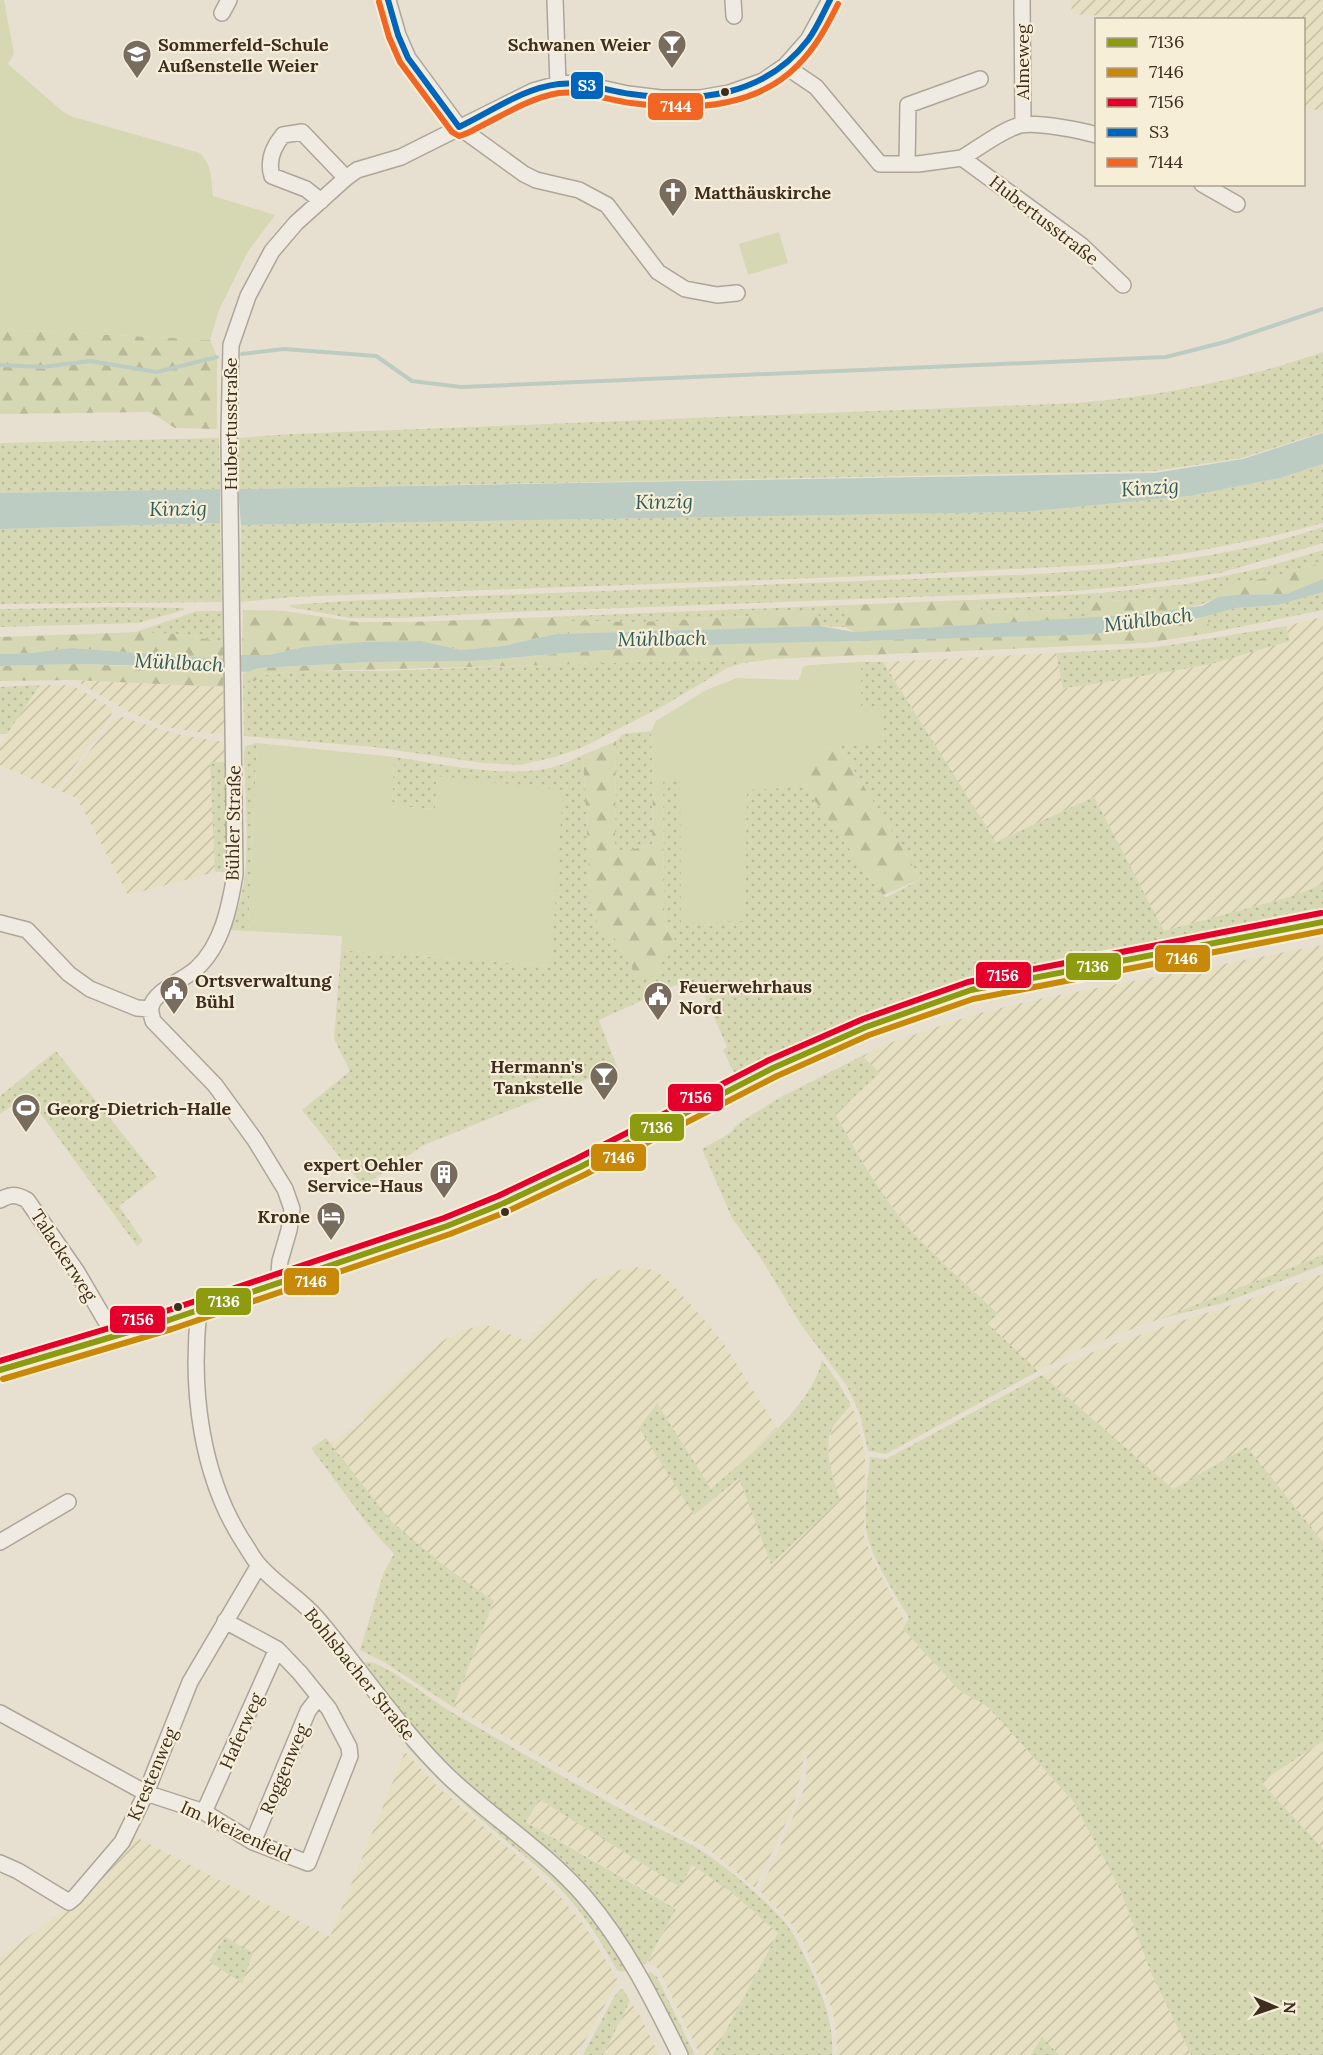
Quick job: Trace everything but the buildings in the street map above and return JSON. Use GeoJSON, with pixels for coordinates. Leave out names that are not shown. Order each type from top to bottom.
{"type":"FeatureCollection","features":[{"type":"Feature","properties":{"kind":"main road"},"geometry":{"type":"LineString","coordinates":[[0,1370],[199,1311],[447,1226],[502,1204],[655,1130],[691,1112],[704,1102],[773,1068],[867,1027],[971,990],[1323,922]]}},
{"type":"Feature","properties":{"kind":"street"},"geometry":{"type":"LineString","coordinates":[[388,0],[398,35],[408,58],[459,128],[524,174],[536,180],[579,190],[607,205],[658,272],[685,289],[717,295],[737,293]]}},
{"type":"Feature","properties":{"kind":"street"},"geometry":{"type":"LineString","coordinates":[[555,0],[558,84]]}},
{"type":"Feature","properties":{"kind":"street"},"geometry":{"type":"LineString","coordinates":[[733,0],[734,16]]}},
{"type":"Feature","properties":{"kind":"street","name":"Hubertusstraße"},"geometry":{"type":"LineString","coordinates":[[231,605],[229,434],[231,345],[248,296],[272,251],[296,223],[357,170],[401,158],[533,91],[558,84],[578,83],[628,94],[661,98],[700,98],[750,87],[785,66],[808,40],[830,0]]}},
{"type":"Feature","properties":{"kind":"street","name":"Almeweg"},"geometry":{"type":"LineString","coordinates":[[1022,0],[1023,124]]}},
{"type":"Feature","properties":{"kind":"street"},"geometry":{"type":"LineString","coordinates":[[785,66],[816,87],[880,164],[918,164],[963,158],[1023,124],[1080,129],[1095,135]]}},
{"type":"Feature","properties":{"kind":"street"},"geometry":{"type":"LineString","coordinates":[[907,164],[908,105],[980,79]]}},
{"type":"Feature","properties":{"kind":"street"},"geometry":{"type":"LineString","coordinates":[[321,201],[306,189],[272,176],[270,160],[274,146],[282,135],[302,132],[346,178]]}},
{"type":"Feature","properties":{"kind":"street","name":"Hubertusstraße"},"geometry":{"type":"LineString","coordinates":[[963,158],[1081,245],[1123,285]]}},
{"type":"Feature","properties":{"kind":"street"},"geometry":{"type":"LineString","coordinates":[[1206,186],[1237,204]]}},
{"type":"Feature","properties":{"kind":"street","name":"Bühler Straße"},"geometry":{"type":"LineString","coordinates":[[150,1009],[161,993],[197,969],[207,956],[217,939],[231,902],[236,874],[236,841],[231,605]]}},
{"type":"Feature","properties":{"kind":"street"},"geometry":{"type":"LineString","coordinates":[[0,923],[27,930],[69,974],[90,988],[137,1008],[150,1009],[153,1021],[222,1094],[255,1140],[285,1189],[291,1209],[289,1230],[280,1261],[278,1285]]}},
{"type":"Feature","properties":{"kind":"street","name":"Talackerweg"},"geometry":{"type":"LineString","coordinates":[[0,1200],[10,1195],[18,1195],[27,1200],[77,1272],[115,1337]]}},
{"type":"Feature","properties":{"kind":"street","name":"Bohlsbacher Straße"},"geometry":{"type":"LineString","coordinates":[[199,1311],[198,1394],[214,1483],[231,1524],[259,1565],[315,1615],[420,1746],[450,1778],[553,1864],[584,1896],[626,1953],[680,2055]]}},
{"type":"Feature","properties":{"kind":"street"},"geometry":{"type":"LineString","coordinates":[[0,1542],[68,1502]]}},
{"type":"Feature","properties":{"kind":"street","name":"Krestenweg"},"geometry":{"type":"LineString","coordinates":[[0,1863],[18,1870],[69,1902],[75,1898],[122,1842],[146,1793],[190,1682],[259,1565]]}},
{"type":"Feature","properties":{"kind":"street","name":"Im Weizenfeld"},"geometry":{"type":"LineString","coordinates":[[0,1713],[146,1793],[204,1812],[253,1842],[308,1863],[350,1756],[349,1747],[329,1709],[278,1649],[225,1621]]}},
{"type":"Feature","properties":{"kind":"street","name":"Haferweg"},"geometry":{"type":"LineString","coordinates":[[204,1812],[278,1649]]}},
{"type":"Feature","properties":{"kind":"street","name":"Roggenweg"},"geometry":{"type":"LineString","coordinates":[[253,1842],[308,1711],[318,1698]]}},
{"type":"Feature","properties":{"kind":"shaded area"},"geometry":{"type":"Polygon","coordinates":[[[1071,0],[1323,0],[1323,111],[1305,108],[1305,18],[1135,18],[1072,14],[1071,0]]]}},
{"type":"Feature","properties":{"kind":"shaded area"},"geometry":{"type":"Polygon","coordinates":[[[1323,617],[1323,884],[1293,896],[1164,931],[1094,797],[996,842],[883,662],[1056,653],[1063,688],[1207,665],[1290,640],[1286,626],[1323,617]]]}},
{"type":"Feature","properties":{"kind":"shaded area"},"geometry":{"type":"Polygon","coordinates":[[[75,680],[223,687],[224,733],[202,733],[166,727],[127,711],[75,680]]]}},
{"type":"Feature","properties":{"kind":"shaded area"},"geometry":{"type":"Polygon","coordinates":[[[40,685],[75,687],[112,708],[111,717],[57,790],[0,765],[0,745],[40,685]]]}},
{"type":"Feature","properties":{"kind":"shaded area"},"geometry":{"type":"Polygon","coordinates":[[[122,717],[176,734],[224,742],[225,762],[210,763],[215,872],[128,895],[77,798],[60,791],[112,721],[122,717]]]}},
{"type":"Feature","properties":{"kind":"shaded area"},"geometry":{"type":"Polygon","coordinates":[[[1323,945],[1323,1255],[1082,1348],[1038,1371],[986,1323],[998,1314],[926,1246],[900,1217],[878,1187],[835,1114],[880,1073],[862,1056],[886,1044],[976,1014],[1044,998],[1323,945]]]}},
{"type":"Feature","properties":{"kind":"shaded area"},"geometry":{"type":"Polygon","coordinates":[[[628,1267],[647,1268],[664,1276],[692,1306],[722,1341],[777,1428],[711,1490],[657,1403],[694,1515],[739,1477],[831,1469],[828,1448],[832,1429],[851,1405],[856,1416],[865,1455],[864,1536],[872,1558],[906,1624],[903,1629],[961,1692],[987,1706],[1073,1801],[1120,1889],[1152,1975],[1191,2055],[1059,2055],[1042,2037],[1031,2055],[837,2055],[833,2012],[803,1941],[791,1923],[760,1891],[806,1783],[807,1755],[804,1754],[793,1808],[755,1888],[706,1847],[674,1832],[453,1707],[494,1601],[447,1568],[392,1522],[330,1443],[364,1421],[360,1415],[441,1342],[462,1330],[487,1325],[526,1341],[588,1282],[628,1267]]]}},
{"type":"Feature","properties":{"kind":"shaded area"},"geometry":{"type":"Polygon","coordinates":[[[1323,1274],[1323,1542],[1247,1447],[1173,1489],[1042,1375],[1088,1354],[1153,1330],[1323,1274]]]}},
{"type":"Feature","properties":{"kind":"shaded area"},"geometry":{"type":"Polygon","coordinates":[[[1323,1741],[1323,1849],[1261,1782],[1323,1741]]]}},
{"type":"Feature","properties":{"kind":"shaded area"},"geometry":{"type":"Polygon","coordinates":[[[405,1752],[438,1787],[558,1894],[585,1926],[617,1979],[616,1985],[577,2055],[0,2055],[0,1957],[65,1910],[103,1872],[132,1835],[330,1937],[405,1752]]]}},
{"type":"Feature","properties":{"kind":"shaded area"},"geometry":{"type":"Polygon","coordinates":[[[539,1799],[679,1886],[691,1865],[731,1892],[778,1933],[713,2055],[700,2055],[659,1970],[648,1961],[676,1908],[526,1821],[539,1799]]]}},
{"type":"Feature","properties":{"kind":"shaded area"},"geometry":{"type":"Polygon","coordinates":[[[630,2001],[639,2014],[659,2055],[603,2055],[630,2001]]]}},
{"type":"Feature","properties":{"kind":"green space"},"geometry":{"type":"Polygon","coordinates":[[[0,0],[4,0],[14,54],[8,64],[61,110],[70,116],[200,153],[209,168],[213,196],[275,215],[247,253],[219,310],[210,340],[0,329],[0,0]]]}},
{"type":"Feature","properties":{"kind":"green space"},"geometry":{"type":"Polygon","coordinates":[[[779,232],[788,263],[748,275],[739,244],[779,232]]]}},
{"type":"Feature","properties":{"kind":"green space"},"geometry":{"type":"Polygon","coordinates":[[[0,329],[210,340],[217,357],[217,429],[175,428],[150,412],[0,414],[0,329]]]}},
{"type":"Feature","properties":{"kind":"green space"},"geometry":{"type":"Polygon","coordinates":[[[1323,352],[1323,432],[1242,458],[1154,471],[238,489],[238,438],[1077,403],[1140,396],[1232,379],[1323,352]]]}},
{"type":"Feature","properties":{"kind":"green space"},"geometry":{"type":"Polygon","coordinates":[[[219,438],[220,489],[0,493],[0,443],[219,438]]]}},
{"type":"Feature","properties":{"kind":"green space"},"geometry":{"type":"Polygon","coordinates":[[[1323,464],[1323,523],[1193,552],[1110,564],[899,575],[292,597],[240,602],[241,525],[1024,512],[1189,496],[1280,478],[1323,464]]]}},
{"type":"Feature","properties":{"kind":"green space"},"geometry":{"type":"Polygon","coordinates":[[[220,523],[222,602],[0,604],[0,529],[220,523]]]}},
{"type":"Feature","properties":{"kind":"green space"},"geometry":{"type":"Polygon","coordinates":[[[1323,527],[1323,543],[1220,573],[1130,586],[1073,591],[400,618],[350,618],[290,607],[290,605],[345,601],[1039,574],[1182,560],[1289,538],[1323,527]]]}},
{"type":"Feature","properties":{"kind":"green space"},"geometry":{"type":"Polygon","coordinates":[[[1323,550],[1323,562],[1276,576],[1219,587],[1218,597],[1188,608],[1176,609],[1173,604],[1160,598],[1088,602],[1085,619],[1068,620],[1055,610],[983,612],[974,600],[1100,593],[1187,584],[1266,567],[1323,550]]]}},
{"type":"Feature","properties":{"kind":"green space"},"geometry":{"type":"Polygon","coordinates":[[[1323,562],[1323,579],[1286,594],[1218,597],[1218,587],[1276,576],[1323,562]]]}},
{"type":"Feature","properties":{"kind":"green space"},"geometry":{"type":"Polygon","coordinates":[[[1323,592],[1323,610],[1210,633],[1207,615],[1236,608],[1278,605],[1323,592]]]}},
{"type":"Feature","properties":{"kind":"green space"},"geometry":{"type":"Polygon","coordinates":[[[1160,598],[1173,604],[1176,609],[1164,613],[1085,619],[1087,602],[1160,598]]]}},
{"type":"Feature","properties":{"kind":"green space"},"geometry":{"type":"Polygon","coordinates":[[[974,600],[983,612],[1055,610],[1068,620],[854,632],[845,627],[847,605],[974,600]]]}},
{"type":"Feature","properties":{"kind":"green space"},"geometry":{"type":"Polygon","coordinates":[[[847,605],[845,627],[820,626],[818,613],[789,610],[749,616],[642,622],[571,621],[548,617],[847,605]]]}},
{"type":"Feature","properties":{"kind":"green space"},"geometry":{"type":"Polygon","coordinates":[[[184,608],[184,610],[138,623],[0,627],[0,609],[184,608]]]}},
{"type":"Feature","properties":{"kind":"green space"},"geometry":{"type":"Polygon","coordinates":[[[243,610],[284,611],[357,622],[548,617],[571,621],[642,622],[749,616],[789,610],[818,613],[820,626],[556,634],[503,646],[461,650],[421,641],[363,642],[303,647],[269,655],[242,655],[243,610]]]}},
{"type":"Feature","properties":{"kind":"green space"},"geometry":{"type":"Polygon","coordinates":[[[197,611],[222,611],[223,642],[176,634],[133,633],[197,611]]]}},
{"type":"Feature","properties":{"kind":"green space"},"geometry":{"type":"Polygon","coordinates":[[[1207,615],[1210,633],[1146,643],[774,659],[739,658],[312,671],[262,675],[255,681],[243,681],[243,673],[260,668],[371,662],[474,661],[590,651],[730,644],[960,637],[1196,620],[1207,615]]]}},
{"type":"Feature","properties":{"kind":"green space"},"geometry":{"type":"Polygon","coordinates":[[[1286,626],[1290,641],[1207,665],[1063,688],[1056,653],[1158,647],[1286,626]]]}},
{"type":"Feature","properties":{"kind":"green space"},"geometry":{"type":"Polygon","coordinates":[[[143,632],[176,634],[223,642],[223,659],[70,648],[0,654],[0,637],[143,632]]]}},
{"type":"Feature","properties":{"kind":"green space"},"geometry":{"type":"Polygon","coordinates":[[[739,658],[774,659],[743,663],[727,668],[663,706],[581,748],[520,765],[483,763],[374,747],[244,736],[243,681],[255,681],[262,675],[312,671],[381,671],[739,658]]]}},
{"type":"Feature","properties":{"kind":"green space"},"geometry":{"type":"Polygon","coordinates":[[[861,662],[883,662],[996,842],[1094,797],[1164,931],[1293,896],[1323,884],[1323,917],[1055,966],[738,1081],[723,1050],[727,1047],[700,985],[692,989],[687,980],[599,1020],[617,1067],[424,1145],[363,1186],[302,1110],[350,1071],[334,1039],[341,950],[551,966],[437,777],[435,809],[392,806],[394,757],[455,767],[519,771],[557,766],[583,755],[591,910],[601,929],[614,937],[638,977],[662,958],[675,933],[667,924],[664,911],[663,779],[680,781],[745,921],[746,789],[773,789],[802,783],[885,898],[921,879],[839,746],[885,745],[861,709],[861,662]]]}},
{"type":"Feature","properties":{"kind":"green space"},"geometry":{"type":"Polygon","coordinates":[[[861,662],[861,709],[883,710],[885,746],[839,746],[805,752],[806,769],[802,783],[773,789],[747,790],[745,921],[681,923],[680,782],[653,777],[651,731],[656,721],[706,690],[737,678],[799,680],[803,667],[809,665],[861,662]]]}},
{"type":"Feature","properties":{"kind":"green space"},"geometry":{"type":"Polygon","coordinates":[[[76,664],[224,670],[223,687],[75,680],[0,681],[0,666],[76,664]]]}},
{"type":"Feature","properties":{"kind":"green space"},"geometry":{"type":"Polygon","coordinates":[[[40,685],[7,734],[0,734],[0,687],[40,685]]]}},
{"type":"Feature","properties":{"kind":"green space"},"geometry":{"type":"Polygon","coordinates":[[[651,731],[652,844],[624,852],[615,847],[616,741],[623,734],[651,731]]]}},
{"type":"Feature","properties":{"kind":"green space"},"geometry":{"type":"Polygon","coordinates":[[[616,741],[615,847],[624,852],[652,844],[653,777],[663,779],[664,911],[667,924],[675,933],[674,948],[662,958],[660,977],[638,977],[614,937],[601,929],[591,910],[583,755],[616,741]]]}},
{"type":"Feature","properties":{"kind":"green space"},"geometry":{"type":"Polygon","coordinates":[[[257,743],[248,931],[230,930],[238,910],[246,866],[247,820],[244,753],[246,746],[257,743]]]}},
{"type":"Feature","properties":{"kind":"green space"},"geometry":{"type":"Polygon","coordinates":[[[257,743],[394,757],[392,806],[435,809],[437,776],[563,790],[551,966],[341,950],[342,936],[248,931],[257,743]]]}},
{"type":"Feature","properties":{"kind":"green space"},"geometry":{"type":"Polygon","coordinates":[[[839,746],[921,879],[883,895],[802,783],[806,769],[805,752],[839,746]]]}},
{"type":"Feature","properties":{"kind":"green space"},"geometry":{"type":"Polygon","coordinates":[[[210,762],[225,762],[227,872],[215,872],[210,762]]]}},
{"type":"Feature","properties":{"kind":"green space"},"geometry":{"type":"Polygon","coordinates":[[[56,1051],[157,1177],[119,1206],[143,1241],[137,1246],[27,1095],[0,1114],[0,1096],[56,1051]]]}},
{"type":"Feature","properties":{"kind":"green space"},"geometry":{"type":"Polygon","coordinates":[[[862,1056],[880,1073],[835,1114],[873,1179],[899,1216],[934,1254],[998,1314],[987,1323],[1038,1371],[886,1454],[868,1451],[860,1415],[847,1386],[802,1326],[760,1257],[732,1218],[702,1149],[729,1134],[739,1123],[779,1098],[862,1056]]]}},
{"type":"Feature","properties":{"kind":"green space"},"geometry":{"type":"Polygon","coordinates":[[[1323,1255],[1323,1265],[1223,1303],[1159,1319],[1323,1255]]]}},
{"type":"Feature","properties":{"kind":"green space"},"geometry":{"type":"Polygon","coordinates":[[[822,1360],[851,1405],[833,1427],[828,1444],[830,1464],[840,1500],[771,1564],[739,1478],[694,1515],[639,1428],[657,1403],[711,1489],[759,1447],[792,1413],[816,1378],[822,1360]]]}},
{"type":"Feature","properties":{"kind":"green space"},"geometry":{"type":"Polygon","coordinates":[[[1042,1375],[1173,1489],[1247,1447],[1323,1542],[1323,1741],[1261,1782],[1323,1849],[1323,2055],[1191,2055],[1152,1975],[1120,1889],[1073,1801],[987,1706],[961,1692],[903,1629],[909,1618],[883,1573],[872,1549],[866,1527],[870,1457],[886,1459],[1042,1375]]]}},
{"type":"Feature","properties":{"kind":"green space"},"geometry":{"type":"Polygon","coordinates":[[[326,1438],[392,1522],[447,1568],[494,1601],[453,1707],[384,1662],[360,1650],[384,1572],[394,1554],[368,1525],[311,1448],[326,1438]]]}},
{"type":"Feature","properties":{"kind":"green space"},"geometry":{"type":"Polygon","coordinates":[[[366,1662],[384,1668],[446,1709],[518,1751],[624,1811],[697,1848],[744,1883],[778,1915],[800,1948],[827,2012],[832,2055],[713,2055],[778,1933],[731,1892],[692,1865],[680,1887],[539,1799],[526,1822],[676,1909],[646,1964],[637,1965],[621,1938],[451,1771],[413,1730],[363,1665],[366,1662]]]}},
{"type":"Feature","properties":{"kind":"green space"},"geometry":{"type":"Polygon","coordinates":[[[409,1741],[542,1862],[589,1912],[625,1965],[625,1971],[617,1970],[587,1921],[573,1903],[538,1868],[447,1788],[407,1747],[409,1741]]]}},
{"type":"Feature","properties":{"kind":"green space"},"geometry":{"type":"Polygon","coordinates":[[[225,1937],[253,1953],[242,1983],[209,1961],[225,1937]]]}},
{"type":"Feature","properties":{"kind":"green space"},"geometry":{"type":"Polygon","coordinates":[[[650,1972],[657,1977],[695,2055],[686,2055],[645,1979],[650,1972]]]}},
{"type":"Feature","properties":{"kind":"green space"},"geometry":{"type":"Polygon","coordinates":[[[623,1989],[630,2001],[603,2055],[583,2055],[614,1997],[619,1990],[623,1989]]]}},
{"type":"Feature","properties":{"kind":"green space"},"geometry":{"type":"Polygon","coordinates":[[[1042,2037],[1059,2055],[1031,2055],[1042,2037]]]}},
{"type":"Feature","properties":{"kind":"water","name":"Kinzig"},"geometry":{"type":"Polygon","coordinates":[[[1323,433],[1323,464],[1280,478],[1189,496],[1024,512],[241,525],[238,489],[1155,473],[1243,459],[1323,433]]]}},
{"type":"Feature","properties":{"kind":"water","name":"Kinzig"},"geometry":{"type":"Polygon","coordinates":[[[220,489],[220,523],[0,529],[0,493],[220,489]]]}},
{"type":"Feature","properties":{"kind":"water","name":"Mühlbach"},"geometry":{"type":"Polygon","coordinates":[[[1323,579],[1323,592],[1278,605],[1236,608],[1169,626],[1080,635],[730,644],[590,651],[474,661],[371,662],[260,668],[247,672],[76,664],[0,666],[0,654],[70,648],[223,659],[242,655],[269,655],[303,647],[363,642],[421,641],[461,650],[503,646],[556,634],[820,626],[854,632],[1163,613],[1202,606],[1218,597],[1286,594],[1323,579]]]}},
{"type":"Feature","properties":{"kind":"waterway"},"geometry":{"type":"LineString","coordinates":[[242,354],[284,349],[376,356],[412,381],[461,387],[1166,357],[1225,342],[1323,309]]}},
{"type":"Feature","properties":{"kind":"waterway"},"geometry":{"type":"LineString","coordinates":[[0,365],[43,367],[90,361],[157,372],[217,357]]}},
{"type":"Feature","properties":{"kind":"transit line","name":"S3"},"geometry":{"type":"LineString","coordinates":[[388,0],[398,35],[408,58],[459,127],[520,95],[559,84],[586,85],[656,97],[705,96],[750,85],[771,74],[791,59],[808,40],[830,0]]}},
{"type":"Feature","properties":{"kind":"transit line","name":"7144"},"geometry":{"type":"LineString","coordinates":[[379,2],[389,37],[400,62],[452,132],[459,136],[531,101],[559,93],[586,94],[631,103],[675,107],[720,104],[762,91],[781,80],[798,65],[816,44],[838,4]]}},
{"type":"Feature","properties":{"kind":"transit line","name":"7156"},"geometry":{"type":"LineString","coordinates":[[0,1361],[166,1311],[444,1218],[498,1196],[576,1159],[769,1060],[863,1019],[968,982],[1321,913]]}},
{"type":"Feature","properties":{"kind":"transit line","name":"7136"},"geometry":{"type":"LineString","coordinates":[[0,1370],[169,1320],[447,1226],[502,1204],[580,1167],[773,1068],[866,1027],[971,990],[1323,922]]}},
{"type":"Feature","properties":{"kind":"transit line","name":"7146"},"geometry":{"type":"LineString","coordinates":[[3,1379],[172,1329],[450,1234],[506,1212],[584,1175],[777,1076],[869,1035],[973,999],[1323,931]]}},
{"type":"Feature","properties":{"kind":"place","name":"Schwanen Weier"},"geometry":{"type":"Point","coordinates":[672,70]}},
{"type":"Feature","properties":{"kind":"place","name":"Sommerfeld-Schule Außenstelle Weier"},"geometry":{"type":"Point","coordinates":[137,80]}},
{"type":"Feature","properties":{"kind":"place","name":"Matthäuskirche"},"geometry":{"type":"Point","coordinates":[673,218]}},
{"type":"Feature","properties":{"kind":"place","name":"Ortsverwaltung Bühl"},"geometry":{"type":"Point","coordinates":[174,1016]}},
{"type":"Feature","properties":{"kind":"place","name":"Feuerwehrhaus Nord"},"geometry":{"type":"Point","coordinates":[658,1022]}},
{"type":"Feature","properties":{"kind":"place","name":"Hermann's Tankstelle"},"geometry":{"type":"Point","coordinates":[604,1102]}},
{"type":"Feature","properties":{"kind":"place","name":"Georg-Dietrich-Halle"},"geometry":{"type":"Point","coordinates":[26,1134]}},
{"type":"Feature","properties":{"kind":"place","name":"expert Oehler Service-Haus"},"geometry":{"type":"Point","coordinates":[444,1200]}},
{"type":"Feature","properties":{"kind":"place","name":"Krone"},"geometry":{"type":"Point","coordinates":[331,1242]}}]}
